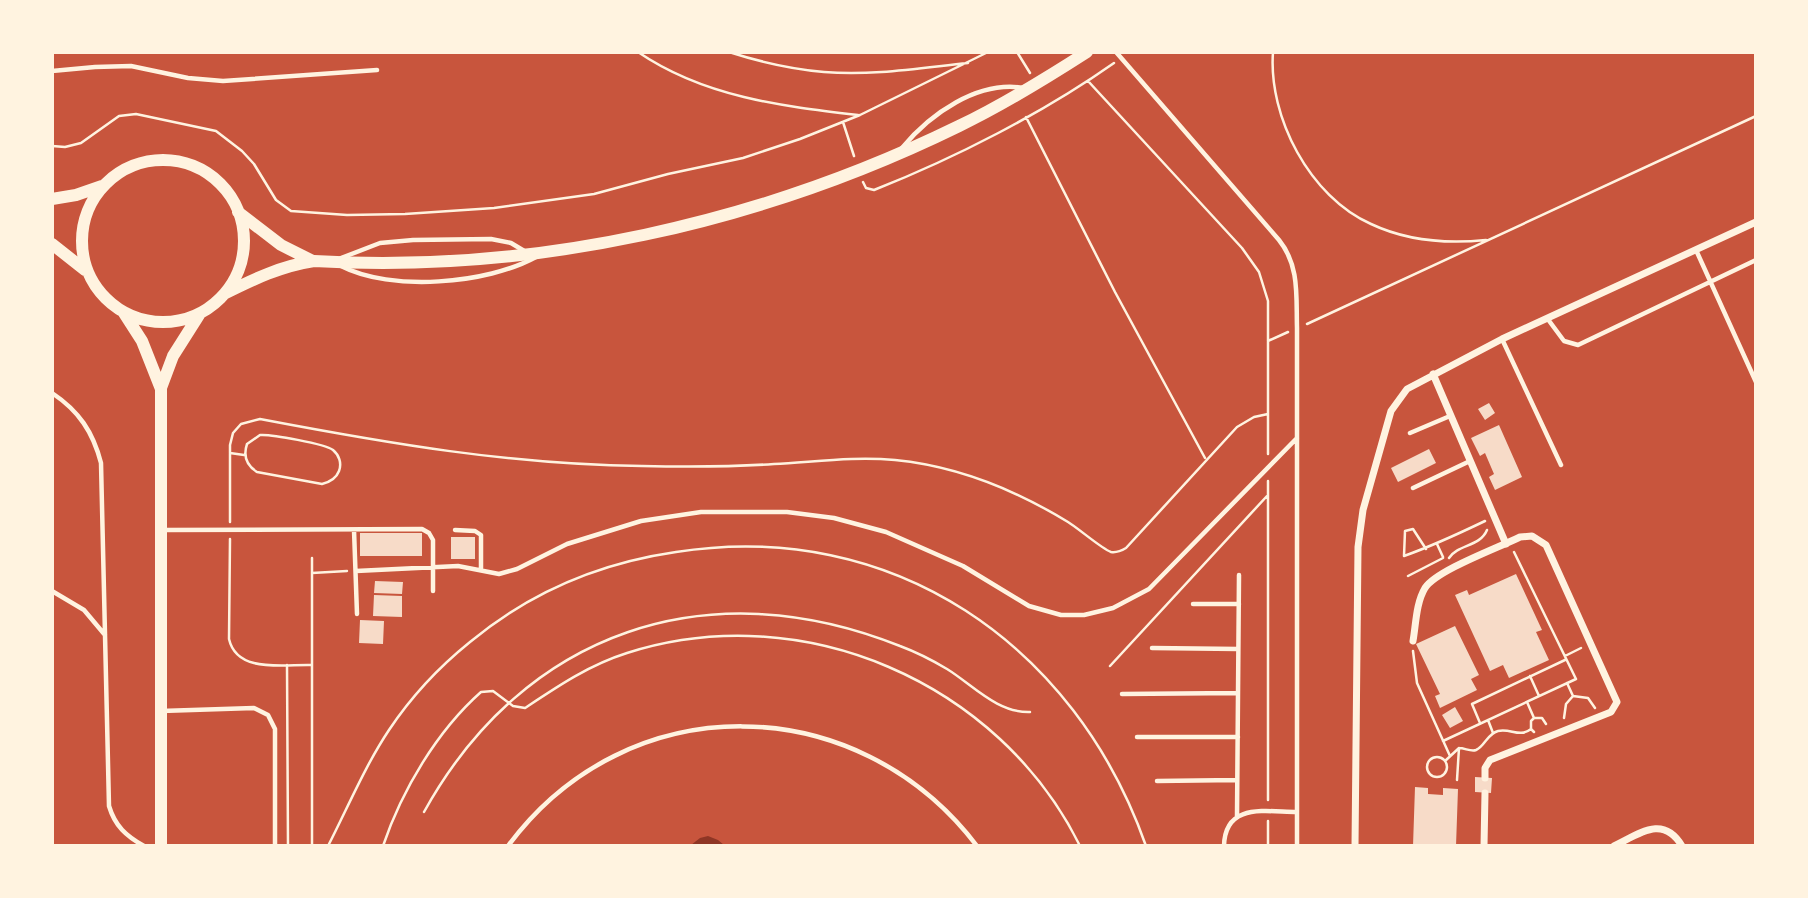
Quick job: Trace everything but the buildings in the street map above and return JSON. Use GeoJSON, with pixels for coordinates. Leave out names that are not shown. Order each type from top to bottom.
{"type":"FeatureCollection","features":[{"type":"Feature","properties":{"kind":"street"},"geometry":{"type":"LineString","coordinates":[[161,845],[161,389],[173,356],[201,313],[224,294],[274,270],[314,261],[415,263],[547,251],[632,237],[753,207],[895,156],[1028,89],[1087,52]]}},
{"type":"Feature","properties":{"kind":"street"},"geometry":{"type":"LineString","coordinates":[[52,199],[76,195],[105,184],[139,164],[152,161],[192,166],[224,189],[242,224],[243,250],[237,275],[224,294]]}},
{"type":"Feature","properties":{"kind":"street"},"geometry":{"type":"LineString","coordinates":[[87,271],[82,232],[90,206],[105,184]]}},
{"type":"Feature","properties":{"kind":"street"},"geometry":{"type":"LineString","coordinates":[[238,212],[281,245],[314,261]]}},
{"type":"Feature","properties":{"kind":"street"},"geometry":{"type":"LineString","coordinates":[[1355,845],[1357,567],[1360,528],[1391,411],[1407,389],[1433,374],[1546,318],[1755,222]]}},
{"type":"Feature","properties":{"kind":"street"},"geometry":{"type":"LineString","coordinates":[[52,244],[87,271],[102,295],[124,313],[142,341],[161,389]]}},
{"type":"Feature","properties":{"kind":"street"},"geometry":{"type":"LineString","coordinates":[[124,313],[162,322],[176,321],[201,313]]}},
{"type":"Feature","properties":{"kind":"street"},"geometry":{"type":"LineString","coordinates":[[1433,374],[1507,543]]}},
{"type":"Feature","properties":{"kind":"street"},"geometry":{"type":"LineString","coordinates":[[1413,641],[1421,596],[1431,581],[1439,575],[1520,537],[1532,536],[1546,545],[1617,698],[1614,709],[1600,717],[1490,760],[1485,768],[1485,778]]}},
{"type":"Feature","properties":{"kind":"street"},"geometry":{"type":"LineString","coordinates":[[1484,845],[1485,793]]}},
{"type":"Feature","properties":{"kind":"street"},"geometry":{"type":"LineString","coordinates":[[1614,845],[1652,828],[1664,828],[1674,834],[1682,845]]}},
{"type":"Feature","properties":{"kind":"lane"},"geometry":{"type":"LineString","coordinates":[[1116,52],[1287,250],[1296,275],[1297,845]]}},
{"type":"Feature","properties":{"kind":"lane"},"geometry":{"type":"LineString","coordinates":[[52,71],[95,66],[131,66],[223,82],[377,70]]}},
{"type":"Feature","properties":{"kind":"lane"},"geometry":{"type":"LineString","coordinates":[[895,156],[928,122],[975,93],[996,88],[1028,89]]}},
{"type":"Feature","properties":{"kind":"lane"},"geometry":{"type":"LineString","coordinates":[[334,262],[364,248],[397,240],[491,239],[511,243],[528,253]]}},
{"type":"Feature","properties":{"kind":"lane"},"geometry":{"type":"LineString","coordinates":[[1696,250],[1755,382]]}},
{"type":"Feature","properties":{"kind":"lane"},"geometry":{"type":"LineString","coordinates":[[334,262],[374,278],[416,282],[487,275],[518,266],[547,251]]}},
{"type":"Feature","properties":{"kind":"lane"},"geometry":{"type":"LineString","coordinates":[[1546,318],[1564,341],[1578,345],[1755,260]]}},
{"type":"Feature","properties":{"kind":"lane"},"geometry":{"type":"LineString","coordinates":[[1502,339],[1561,465]]}},
{"type":"Feature","properties":{"kind":"lane"},"geometry":{"type":"LineString","coordinates":[[52,393],[85,423],[99,456],[102,478],[110,806],[117,825],[132,839],[144,845]]}},
{"type":"Feature","properties":{"kind":"lane"},"geometry":{"type":"LineString","coordinates":[[1410,433],[1451,416]]}},
{"type":"Feature","properties":{"kind":"lane"},"geometry":{"type":"LineString","coordinates":[[356,571],[458,566],[499,574],[509,572],[576,541],[613,528],[660,517],[721,511],[787,512],[834,518],[886,532],[963,566],[1029,606],[1062,615],[1084,615],[1126,602],[1149,589],[1297,438]]}},
{"type":"Feature","properties":{"kind":"lane"},"geometry":{"type":"LineString","coordinates":[[1413,488],[1471,461]]}},
{"type":"Feature","properties":{"kind":"lane"},"geometry":{"type":"LineString","coordinates":[[160,530],[425,530],[433,540],[433,591]]}},
{"type":"Feature","properties":{"kind":"lane"},"geometry":{"type":"LineString","coordinates":[[355,530],[357,614]]}},
{"type":"Feature","properties":{"kind":"lane"},"geometry":{"type":"LineString","coordinates":[[455,530],[475,531],[481,536],[481,570]]}},
{"type":"Feature","properties":{"kind":"lane"},"geometry":{"type":"LineString","coordinates":[[1237,816],[1239,575]]}},
{"type":"Feature","properties":{"kind":"lane"},"geometry":{"type":"LineString","coordinates":[[52,591],[85,610],[107,639]]}},
{"type":"Feature","properties":{"kind":"lane"},"geometry":{"type":"LineString","coordinates":[[1193,604],[1238,604]]}},
{"type":"Feature","properties":{"kind":"lane"},"geometry":{"type":"LineString","coordinates":[[1152,648],[1238,649]]}},
{"type":"Feature","properties":{"kind":"lane"},"geometry":{"type":"LineString","coordinates":[[1122,694],[1238,693]]}},
{"type":"Feature","properties":{"kind":"lane"},"geometry":{"type":"LineString","coordinates":[[160,711],[254,708],[268,715],[275,729],[275,845]]}},
{"type":"Feature","properties":{"kind":"lane"},"geometry":{"type":"LineString","coordinates":[[508,845],[558,792],[578,776],[621,752],[687,730],[750,725],[809,733],[869,755],[936,799],[977,845]]}},
{"type":"Feature","properties":{"kind":"lane"},"geometry":{"type":"LineString","coordinates":[[1137,737],[1238,737]]}},
{"type":"Feature","properties":{"kind":"lane"},"geometry":{"type":"LineString","coordinates":[[1157,781],[1237,780]]}},
{"type":"Feature","properties":{"kind":"lane"},"geometry":{"type":"LineString","coordinates":[[1224,845],[1225,831],[1237,816],[1250,812],[1297,812]]}},
{"type":"Feature","properties":{"kind":"path"},"geometry":{"type":"LineString","coordinates":[[638,52],[691,80],[738,96],[789,107],[860,115]]}},
{"type":"Feature","properties":{"kind":"path"},"geometry":{"type":"LineString","coordinates":[[729,52],[775,65],[825,72],[879,72],[970,62]]}},
{"type":"Feature","properties":{"kind":"path"},"geometry":{"type":"LineString","coordinates":[[52,146],[65,147],[81,143],[115,119],[130,113],[209,128],[221,134],[243,151],[254,164],[276,201],[286,209],[297,212],[405,214],[494,208],[594,194],[668,173],[743,158],[860,115],[988,52]]}},
{"type":"Feature","properties":{"kind":"path"},"geometry":{"type":"LineString","coordinates":[[1273,52],[1276,93],[1284,125],[1304,162],[1340,204],[1368,223],[1400,234],[1443,241],[1489,240]]}},
{"type":"Feature","properties":{"kind":"path"},"geometry":{"type":"LineString","coordinates":[[1088,81],[1252,259],[1268,301],[1268,845]]}},
{"type":"Feature","properties":{"kind":"path"},"geometry":{"type":"LineString","coordinates":[[1268,341],[1755,116]]}},
{"type":"Feature","properties":{"kind":"path"},"geometry":{"type":"LineString","coordinates":[[1026,117],[1205,459]]}},
{"type":"Feature","properties":{"kind":"path"},"geometry":{"type":"LineString","coordinates":[[312,665],[248,663],[237,657],[230,646],[231,439],[237,428],[247,421],[260,419],[433,450],[571,464],[705,467],[772,465],[848,458],[894,460],[939,467],[989,482],[1041,506],[1082,530],[1105,549],[1115,552],[1125,548],[1205,459],[1242,423],[1268,414]]}},
{"type":"Feature","properties":{"kind":"path"},"geometry":{"type":"LineString","coordinates":[[266,434],[328,447],[337,454],[340,465],[333,480],[316,483],[257,472],[248,465],[245,455],[251,440],[266,434]]}},
{"type":"Feature","properties":{"kind":"path"},"geometry":{"type":"LineString","coordinates":[[230,453],[245,455]]}},
{"type":"Feature","properties":{"kind":"path"},"geometry":{"type":"LineString","coordinates":[[1110,666],[1268,495]]}},
{"type":"Feature","properties":{"kind":"path"},"geometry":{"type":"LineString","coordinates":[[1426,548],[1413,529],[1405,531],[1404,556],[1426,548],[1437,544],[1488,520],[1481,540],[1453,552],[1447,566],[1437,544]]}},
{"type":"Feature","properties":{"kind":"path"},"geometry":{"type":"LineString","coordinates":[[1443,741],[1576,679],[1507,543]]}},
{"type":"Feature","properties":{"kind":"path"},"geometry":{"type":"LineString","coordinates":[[328,845],[388,732],[407,706],[449,661],[492,626],[527,603],[564,584],[614,565],[688,550],[748,547],[808,551],[867,564],[921,586],[995,632],[1038,669],[1093,735],[1124,790],[1146,845]]}},
{"type":"Feature","properties":{"kind":"path"},"geometry":{"type":"LineString","coordinates":[[312,558],[312,845]]}},
{"type":"Feature","properties":{"kind":"path"},"geometry":{"type":"LineString","coordinates":[[1408,576],[1443,558]]}},
{"type":"Feature","properties":{"kind":"path"},"geometry":{"type":"LineString","coordinates":[[312,573],[356,571]]}},
{"type":"Feature","properties":{"kind":"path"},"geometry":{"type":"LineString","coordinates":[[424,812],[468,743],[508,702],[568,659],[613,637],[679,620],[754,614],[805,619],[878,638],[945,668],[999,705],[1018,712],[1030,712]]}},
{"type":"Feature","properties":{"kind":"path"},"geometry":{"type":"LineString","coordinates":[[383,845],[409,788],[450,726],[481,692],[493,691],[517,708],[525,708],[584,670],[626,653],[669,643],[725,637],[786,639],[838,649],[913,677],[954,701],[984,723],[1020,758],[1046,789],[1080,845]]}},
{"type":"Feature","properties":{"kind":"path"},"geometry":{"type":"LineString","coordinates":[[1413,641],[1413,664],[1417,683],[1450,756]]}},
{"type":"Feature","properties":{"kind":"path"},"geometry":{"type":"LineString","coordinates":[[1480,723],[1472,704],[1530,677],[1591,643]]}},
{"type":"Feature","properties":{"kind":"path"},"geometry":{"type":"LineString","coordinates":[[287,664],[288,845]]}},
{"type":"Feature","properties":{"kind":"path"},"geometry":{"type":"LineString","coordinates":[[1530,677],[1539,696]]}},
{"type":"Feature","properties":{"kind":"path"},"geometry":{"type":"LineString","coordinates":[[1567,683],[1573,696]]}},
{"type":"Feature","properties":{"kind":"path"},"geometry":{"type":"LineString","coordinates":[[1573,696],[1588,698],[1600,717]]}},
{"type":"Feature","properties":{"kind":"path"},"geometry":{"type":"LineString","coordinates":[[1559,722],[1564,717],[1566,704],[1573,696]]}},
{"type":"Feature","properties":{"kind":"path"},"geometry":{"type":"LineString","coordinates":[[1527,701],[1534,718]]}},
{"type":"Feature","properties":{"kind":"path"},"geometry":{"type":"LineString","coordinates":[[1531,729],[1531,721],[1534,718]]}},
{"type":"Feature","properties":{"kind":"path"},"geometry":{"type":"LineString","coordinates":[[1534,718],[1542,718],[1545,721],[1545,729]]}},
{"type":"Feature","properties":{"kind":"path"},"geometry":{"type":"LineString","coordinates":[[1487,719],[1493,733]]}},
{"type":"Feature","properties":{"kind":"path"},"geometry":{"type":"LineString","coordinates":[[1531,729],[1539,733]]}},
{"type":"Feature","properties":{"kind":"path"},"geometry":{"type":"LineString","coordinates":[[1445,761],[1459,748],[1475,750],[1493,733],[1503,730],[1521,734],[1531,729]]}},
{"type":"Feature","properties":{"kind":"path"},"geometry":{"type":"LineString","coordinates":[[1458,780],[1459,748]]}},
{"type":"Feature","properties":{"kind":"path"},"geometry":{"type":"LineString","coordinates":[[1437,757],[1445,761],[1447,769],[1442,776],[1437,778],[1429,774],[1429,761],[1437,757]]}},
{"type":"Feature","properties":{"kind":"shaded area"},"geometry":{"type":"Polygon","coordinates":[[[708,836],[724,845],[691,845],[700,838],[708,836]]]}}]}
